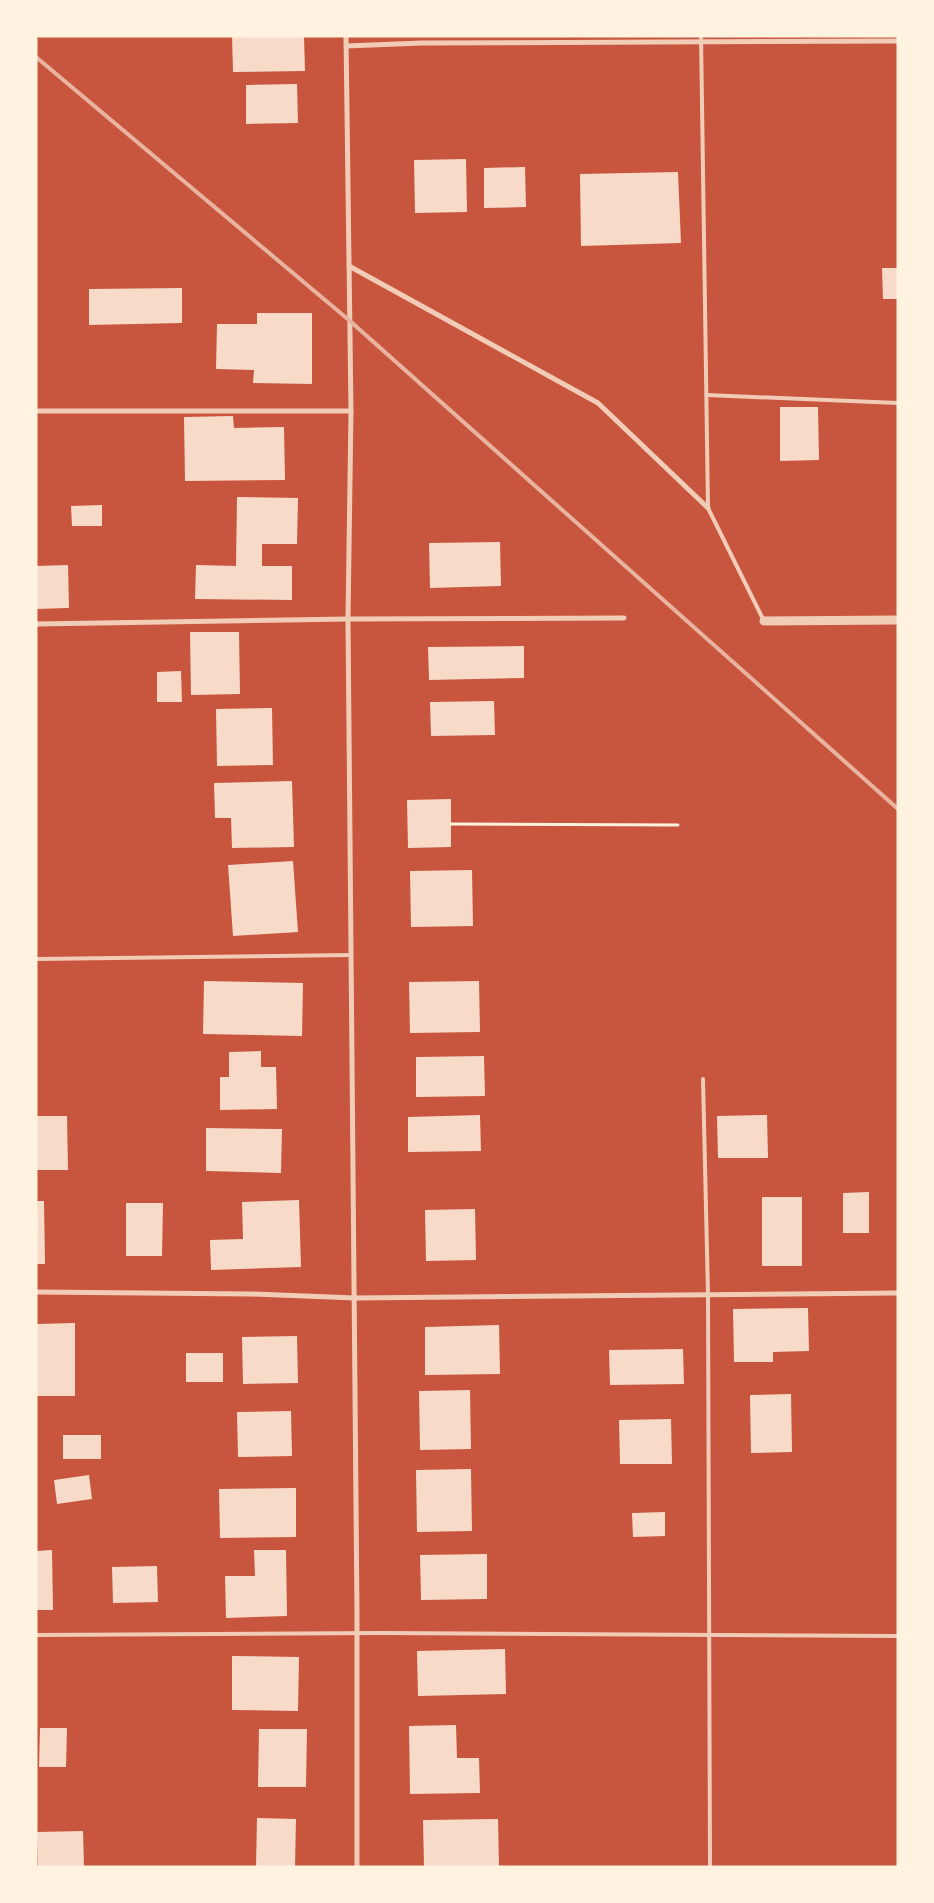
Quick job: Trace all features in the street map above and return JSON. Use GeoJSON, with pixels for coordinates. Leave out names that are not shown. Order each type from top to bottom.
{"type":"FeatureCollection","features":[{"type":"Feature","properties":{"kind":"street"},"geometry":{"type":"LineString","coordinates":[[346,36],[351,411],[348,619],[355,1298],[357,1867]]}},
{"type":"Feature","properties":{"kind":"street"},"geometry":{"type":"LineString","coordinates":[[346,46],[422,43],[701,39],[898,41]]}},
{"type":"Feature","properties":{"kind":"street"},"geometry":{"type":"LineString","coordinates":[[349,266],[598,403],[708,508]]}},
{"type":"Feature","properties":{"kind":"street"},"geometry":{"type":"LineString","coordinates":[[36,411],[351,411]]}},
{"type":"Feature","properties":{"kind":"street"},"geometry":{"type":"LineString","coordinates":[[36,624],[348,619],[624,618]]}},
{"type":"Feature","properties":{"kind":"street"},"geometry":{"type":"LineString","coordinates":[[764,621],[898,620]]}},
{"type":"Feature","properties":{"kind":"street"},"geometry":{"type":"LineString","coordinates":[[36,1292],[252,1294],[355,1298],[898,1293]]}},
{"type":"Feature","properties":{"kind":"lane"},"geometry":{"type":"LineString","coordinates":[[701,39],[708,508],[764,621]]}},
{"type":"Feature","properties":{"kind":"lane"},"geometry":{"type":"LineString","coordinates":[[707,395],[898,403]]}},
{"type":"Feature","properties":{"kind":"lane"},"geometry":{"type":"LineString","coordinates":[[36,959],[351,955]]}},
{"type":"Feature","properties":{"kind":"lane"},"geometry":{"type":"LineString","coordinates":[[703,1078],[708,1294],[710,1867]]}},
{"type":"Feature","properties":{"kind":"lane"},"geometry":{"type":"LineString","coordinates":[[36,1635],[357,1633],[898,1636]]}},
{"type":"Feature","properties":{"kind":"path"},"geometry":{"type":"LineString","coordinates":[[451,824],[678,825]]}},
{"type":"Feature","properties":{"kind":"building"},"geometry":{"type":"Polygon","coordinates":[[[232,36],[304,36],[305,71],[233,72],[232,36]]]}},
{"type":"Feature","properties":{"kind":"building"},"geometry":{"type":"Polygon","coordinates":[[[297,84],[298,123],[246,124],[246,85],[297,84]]]}},
{"type":"Feature","properties":{"kind":"building"},"geometry":{"type":"Polygon","coordinates":[[[466,159],[467,212],[415,213],[414,160],[466,159]]]}},
{"type":"Feature","properties":{"kind":"building"},"geometry":{"type":"Polygon","coordinates":[[[525,167],[526,207],[484,208],[484,168],[525,167]]]}},
{"type":"Feature","properties":{"kind":"building"},"geometry":{"type":"Polygon","coordinates":[[[678,172],[681,243],[581,246],[580,174],[678,172]]]}},
{"type":"Feature","properties":{"kind":"building"},"geometry":{"type":"Polygon","coordinates":[[[882,268],[898,268],[898,299],[883,299],[882,268]]]}},
{"type":"Feature","properties":{"kind":"building"},"geometry":{"type":"Polygon","coordinates":[[[182,288],[182,323],[89,325],[89,289],[182,288]]]}},
{"type":"Feature","properties":{"kind":"building"},"geometry":{"type":"Polygon","coordinates":[[[257,313],[312,313],[312,384],[253,383],[254,370],[216,369],[217,324],[257,324],[257,313]]]}},
{"type":"Feature","properties":{"kind":"building"},"geometry":{"type":"Polygon","coordinates":[[[780,407],[818,407],[819,460],[780,461],[780,407]]]}},
{"type":"Feature","properties":{"kind":"building"},"geometry":{"type":"Polygon","coordinates":[[[233,416],[234,428],[284,427],[285,480],[185,481],[184,417],[233,416]]]}},
{"type":"Feature","properties":{"kind":"building"},"geometry":{"type":"Polygon","coordinates":[[[237,497],[298,498],[297,544],[262,544],[262,566],[292,566],[292,600],[195,599],[196,565],[236,566],[237,497]]]}},
{"type":"Feature","properties":{"kind":"building"},"geometry":{"type":"Polygon","coordinates":[[[102,505],[102,526],[72,526],[71,506],[102,505]]]}},
{"type":"Feature","properties":{"kind":"building"},"geometry":{"type":"Polygon","coordinates":[[[500,542],[501,586],[430,588],[429,543],[500,542]]]}},
{"type":"Feature","properties":{"kind":"building"},"geometry":{"type":"Polygon","coordinates":[[[68,565],[69,608],[36,609],[36,566],[68,565]]]}},
{"type":"Feature","properties":{"kind":"building"},"geometry":{"type":"Polygon","coordinates":[[[190,632],[239,632],[240,694],[191,695],[190,632]]]}},
{"type":"Feature","properties":{"kind":"building"},"geometry":{"type":"Polygon","coordinates":[[[524,646],[524,678],[429,680],[428,647],[524,646]]]}},
{"type":"Feature","properties":{"kind":"building"},"geometry":{"type":"Polygon","coordinates":[[[181,671],[182,702],[157,702],[157,672],[181,671]]]}},
{"type":"Feature","properties":{"kind":"building"},"geometry":{"type":"Polygon","coordinates":[[[494,701],[495,735],[431,736],[430,702],[494,701]]]}},
{"type":"Feature","properties":{"kind":"building"},"geometry":{"type":"Polygon","coordinates":[[[272,708],[273,765],[217,766],[216,709],[272,708]]]}},
{"type":"Feature","properties":{"kind":"building"},"geometry":{"type":"Polygon","coordinates":[[[292,781],[294,847],[232,848],[231,818],[215,818],[214,783],[292,781]]]}},
{"type":"Feature","properties":{"kind":"building"},"geometry":{"type":"Polygon","coordinates":[[[451,799],[451,847],[408,848],[407,800],[451,799]]]}},
{"type":"Feature","properties":{"kind":"building"},"geometry":{"type":"Polygon","coordinates":[[[293,861],[298,932],[233,936],[228,865],[293,861]]]}},
{"type":"Feature","properties":{"kind":"building"},"geometry":{"type":"Polygon","coordinates":[[[472,870],[473,926],[411,927],[410,871],[472,870]]]}},
{"type":"Feature","properties":{"kind":"building"},"geometry":{"type":"Polygon","coordinates":[[[204,981],[303,983],[302,1036],[203,1034],[204,981]]]}},
{"type":"Feature","properties":{"kind":"building"},"geometry":{"type":"Polygon","coordinates":[[[479,981],[480,1032],[410,1033],[409,982],[479,981]]]}},
{"type":"Feature","properties":{"kind":"building"},"geometry":{"type":"Polygon","coordinates":[[[261,1051],[261,1067],[276,1067],[277,1109],[220,1110],[220,1077],[229,1077],[229,1052],[261,1051]]]}},
{"type":"Feature","properties":{"kind":"building"},"geometry":{"type":"Polygon","coordinates":[[[484,1056],[485,1096],[416,1097],[416,1057],[484,1056]]]}},
{"type":"Feature","properties":{"kind":"building"},"geometry":{"type":"Polygon","coordinates":[[[480,1115],[481,1151],[408,1152],[408,1117],[480,1115]]]}},
{"type":"Feature","properties":{"kind":"building"},"geometry":{"type":"Polygon","coordinates":[[[767,1115],[768,1158],[718,1158],[717,1116],[767,1115]]]}},
{"type":"Feature","properties":{"kind":"building"},"geometry":{"type":"Polygon","coordinates":[[[36,1116],[67,1116],[68,1170],[36,1170],[36,1116]]]}},
{"type":"Feature","properties":{"kind":"building"},"geometry":{"type":"Polygon","coordinates":[[[206,1128],[282,1129],[281,1173],[206,1171],[206,1128]]]}},
{"type":"Feature","properties":{"kind":"building"},"geometry":{"type":"Polygon","coordinates":[[[869,1192],[869,1233],[843,1233],[843,1193],[869,1192]]]}},
{"type":"Feature","properties":{"kind":"building"},"geometry":{"type":"Polygon","coordinates":[[[762,1197],[802,1197],[802,1266],[762,1266],[762,1197]]]}},
{"type":"Feature","properties":{"kind":"building"},"geometry":{"type":"Polygon","coordinates":[[[299,1200],[301,1267],[211,1270],[210,1240],[243,1239],[242,1202],[299,1200]]]}},
{"type":"Feature","properties":{"kind":"building"},"geometry":{"type":"Polygon","coordinates":[[[36,1201],[44,1201],[45,1264],[36,1264],[36,1201]]]}},
{"type":"Feature","properties":{"kind":"building"},"geometry":{"type":"Polygon","coordinates":[[[126,1203],[163,1203],[162,1256],[126,1256],[126,1203]]]}},
{"type":"Feature","properties":{"kind":"building"},"geometry":{"type":"Polygon","coordinates":[[[475,1209],[476,1260],[426,1261],[425,1210],[475,1209]]]}},
{"type":"Feature","properties":{"kind":"building"},"geometry":{"type":"Polygon","coordinates":[[[808,1308],[809,1351],[773,1352],[773,1362],[734,1362],[733,1309],[808,1308]]]}},
{"type":"Feature","properties":{"kind":"building"},"geometry":{"type":"Polygon","coordinates":[[[75,1323],[75,1396],[36,1396],[36,1324],[75,1323]]]}},
{"type":"Feature","properties":{"kind":"building"},"geometry":{"type":"Polygon","coordinates":[[[499,1325],[500,1374],[425,1375],[425,1327],[499,1325]]]}},
{"type":"Feature","properties":{"kind":"building"},"geometry":{"type":"Polygon","coordinates":[[[297,1336],[298,1383],[243,1384],[242,1337],[297,1336]]]}},
{"type":"Feature","properties":{"kind":"building"},"geometry":{"type":"Polygon","coordinates":[[[683,1349],[684,1384],[610,1385],[609,1350],[683,1349]]]}},
{"type":"Feature","properties":{"kind":"building"},"geometry":{"type":"Polygon","coordinates":[[[186,1353],[223,1353],[223,1382],[186,1382],[186,1353]]]}},
{"type":"Feature","properties":{"kind":"building"},"geometry":{"type":"Polygon","coordinates":[[[470,1390],[471,1449],[420,1450],[419,1391],[470,1390]]]}},
{"type":"Feature","properties":{"kind":"building"},"geometry":{"type":"Polygon","coordinates":[[[791,1394],[792,1452],[751,1453],[750,1395],[791,1394]]]}},
{"type":"Feature","properties":{"kind":"building"},"geometry":{"type":"Polygon","coordinates":[[[291,1411],[292,1456],[238,1457],[237,1412],[291,1411]]]}},
{"type":"Feature","properties":{"kind":"building"},"geometry":{"type":"Polygon","coordinates":[[[671,1419],[672,1464],[620,1464],[619,1420],[671,1419]]]}},
{"type":"Feature","properties":{"kind":"building"},"geometry":{"type":"Polygon","coordinates":[[[63,1435],[101,1435],[101,1459],[63,1459],[63,1435]]]}},
{"type":"Feature","properties":{"kind":"building"},"geometry":{"type":"Polygon","coordinates":[[[471,1469],[472,1531],[417,1532],[416,1470],[471,1469]]]}},
{"type":"Feature","properties":{"kind":"building"},"geometry":{"type":"Polygon","coordinates":[[[89,1475],[92,1499],[57,1504],[54,1480],[89,1475]]]}},
{"type":"Feature","properties":{"kind":"building"},"geometry":{"type":"Polygon","coordinates":[[[296,1488],[296,1537],[220,1538],[219,1489],[296,1488]]]}},
{"type":"Feature","properties":{"kind":"building"},"geometry":{"type":"Polygon","coordinates":[[[665,1512],[665,1536],[633,1537],[632,1513],[665,1512]]]}},
{"type":"Feature","properties":{"kind":"building"},"geometry":{"type":"Polygon","coordinates":[[[52,1550],[53,1610],[36,1610],[36,1551],[52,1550]]]}},
{"type":"Feature","properties":{"kind":"building"},"geometry":{"type":"Polygon","coordinates":[[[254,1550],[286,1550],[287,1616],[226,1618],[225,1576],[255,1576],[254,1550]]]}},
{"type":"Feature","properties":{"kind":"building"},"geometry":{"type":"Polygon","coordinates":[[[487,1554],[487,1599],[421,1600],[420,1555],[487,1554]]]}},
{"type":"Feature","properties":{"kind":"building"},"geometry":{"type":"Polygon","coordinates":[[[157,1566],[158,1602],[113,1603],[112,1567],[157,1566]]]}},
{"type":"Feature","properties":{"kind":"building"},"geometry":{"type":"Polygon","coordinates":[[[505,1649],[506,1694],[418,1696],[417,1651],[505,1649]]]}},
{"type":"Feature","properties":{"kind":"building"},"geometry":{"type":"Polygon","coordinates":[[[232,1656],[299,1657],[298,1711],[232,1710],[232,1656]]]}},
{"type":"Feature","properties":{"kind":"building"},"geometry":{"type":"Polygon","coordinates":[[[456,1725],[457,1758],[479,1758],[480,1793],[410,1794],[409,1726],[456,1725]]]}},
{"type":"Feature","properties":{"kind":"building"},"geometry":{"type":"Polygon","coordinates":[[[40,1728],[67,1728],[66,1767],[39,1767],[40,1728]]]}},
{"type":"Feature","properties":{"kind":"building"},"geometry":{"type":"Polygon","coordinates":[[[259,1729],[307,1729],[306,1787],[258,1787],[259,1729]]]}},
{"type":"Feature","properties":{"kind":"building"},"geometry":{"type":"Polygon","coordinates":[[[257,1818],[296,1819],[295,1867],[256,1867],[257,1818]]]}},
{"type":"Feature","properties":{"kind":"building"},"geometry":{"type":"Polygon","coordinates":[[[498,1819],[499,1867],[424,1867],[423,1820],[498,1819]]]}},
{"type":"Feature","properties":{"kind":"building"},"geometry":{"type":"Polygon","coordinates":[[[83,1831],[84,1867],[38,1867],[37,1832],[83,1831]]]}},
{"type":"Feature","properties":{"kind":"railway"},"geometry":{"type":"LineString","coordinates":[[36,57],[350,321],[898,809]]}}]}
